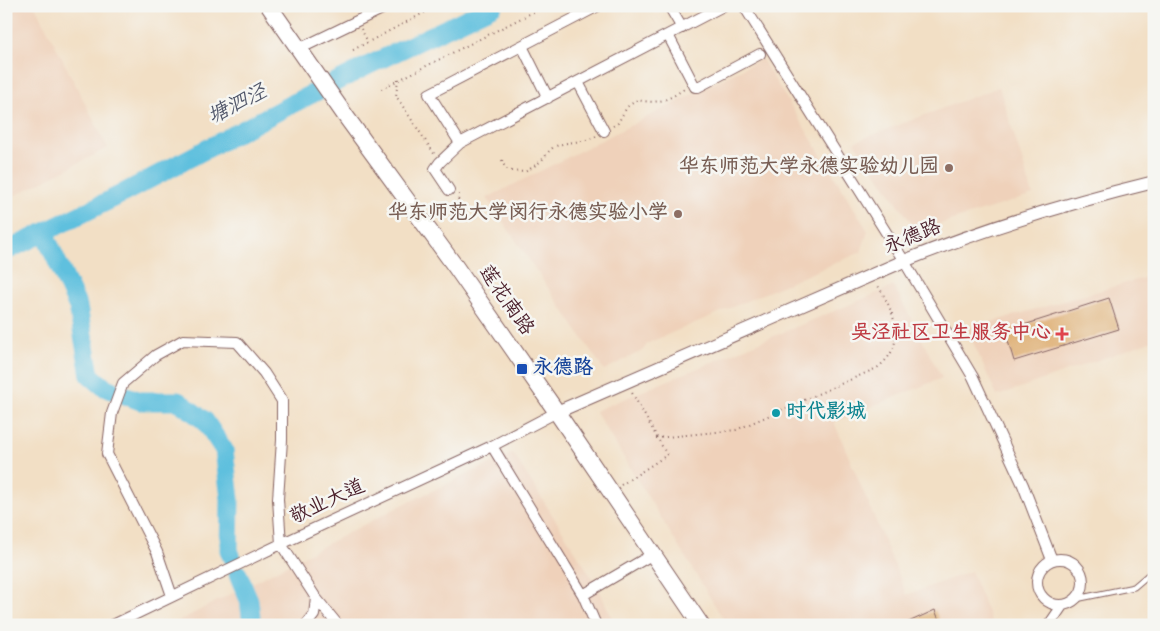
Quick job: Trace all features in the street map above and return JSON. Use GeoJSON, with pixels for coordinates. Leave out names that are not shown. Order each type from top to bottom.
{"type":"FeatureCollection","features":[{"type":"Feature","properties":{"kind":"main road","name":"莲花南路"},"geometry":{"type":"LineString","coordinates":[[269,6],[557,412],[701,625]]}},
{"type":"Feature","properties":{"kind":"street"},"geometry":{"type":"LineString","coordinates":[[299,49],[388,6]]}},
{"type":"Feature","properties":{"kind":"street"},"geometry":{"type":"LineString","coordinates":[[460,143],[428,94],[598,6]]}},
{"type":"Feature","properties":{"kind":"street"},"geometry":{"type":"LineString","coordinates":[[669,6],[682,28]]}},
{"type":"Feature","properties":{"kind":"street"},"geometry":{"type":"LineString","coordinates":[[455,190],[436,169],[440,162],[460,143],[723,6]]}},
{"type":"Feature","properties":{"kind":"street"},"geometry":{"type":"LineString","coordinates":[[744,6],[904,261],[973,377],[1023,485],[1052,560]]}},
{"type":"Feature","properties":{"kind":"street"},"geometry":{"type":"LineString","coordinates":[[668,35],[695,87],[760,54]]}},
{"type":"Feature","properties":{"kind":"street"},"geometry":{"type":"LineString","coordinates":[[522,46],[548,98]]}},
{"type":"Feature","properties":{"kind":"street"},"geometry":{"type":"LineString","coordinates":[[578,82],[604,131]]}},
{"type":"Feature","properties":{"kind":"street","name":"永德路"},"geometry":{"type":"LineString","coordinates":[[557,412],[956,240],[1086,198],[1154,182]]}},
{"type":"Feature","properties":{"kind":"street"},"geometry":{"type":"LineString","coordinates":[[172,596],[157,552],[107,454],[112,412],[122,383],[156,355],[183,340],[237,342],[264,373],[282,401],[282,440],[278,499],[281,544],[316,598],[338,625]]}},
{"type":"Feature","properties":{"kind":"street","name":"敬业大道"},"geometry":{"type":"LineString","coordinates":[[113,625],[492,446],[557,412]]}},
{"type":"Feature","properties":{"kind":"street"},"geometry":{"type":"LineString","coordinates":[[492,446],[584,595],[596,625]]}},
{"type":"Feature","properties":{"kind":"street"},"geometry":{"type":"LineString","coordinates":[[584,595],[653,554]]}},
{"type":"Feature","properties":{"kind":"street"},"geometry":{"type":"LineString","coordinates":[[1060,558],[1068,560],[1080,570],[1083,585],[1081,593],[1070,604],[1062,606],[1047,602],[1038,590],[1036,583],[1040,569],[1052,560],[1060,558]]}},
{"type":"Feature","properties":{"kind":"street"},"geometry":{"type":"LineString","coordinates":[[306,625],[314,615],[316,598]]}},
{"type":"Feature","properties":{"kind":"street"},"geometry":{"type":"LineString","coordinates":[[1049,625],[1062,606]]}},
{"type":"Feature","properties":{"kind":"lane"},"geometry":{"type":"LineString","coordinates":[[1076,599],[1134,587],[1154,570]]}},
{"type":"Feature","properties":{"kind":"path"},"geometry":{"type":"LineString","coordinates":[[353,50],[437,6]]}},
{"type":"Feature","properties":{"kind":"path"},"geometry":{"type":"LineString","coordinates":[[380,89],[545,6]]}},
{"type":"Feature","properties":{"kind":"path"},"geometry":{"type":"LineString","coordinates":[[358,23],[368,42]]}},
{"type":"Feature","properties":{"kind":"path"},"geometry":{"type":"LineString","coordinates":[[398,79],[396,96],[440,162]]}},
{"type":"Feature","properties":{"kind":"path"},"geometry":{"type":"LineString","coordinates":[[455,190],[457,208],[464,218]]}},
{"type":"Feature","properties":{"kind":"path"},"geometry":{"type":"LineString","coordinates":[[656,438],[736,430],[877,368],[890,356],[897,337],[896,327],[882,292],[872,275]]}},
{"type":"Feature","properties":{"kind":"path"},"geometry":{"type":"LineString","coordinates":[[611,492],[667,455],[626,382]]}},
{"type":"Feature","properties":{"kind":"shaded area"},"geometry":{"type":"Polygon","coordinates":[[[6,6],[35,6],[108,148],[6,200],[6,6]]]}},
{"type":"Feature","properties":{"kind":"shaded area","name":"华东师范大学闵行永德实验小学"},"geometry":{"type":"Polygon","coordinates":[[[762,59],[868,231],[861,252],[648,343],[642,351],[604,370],[487,198],[762,59]]]}},
{"type":"Feature","properties":{"kind":"shaded area","name":"华东师范大学永德实验幼儿园"},"geometry":{"type":"Polygon","coordinates":[[[999,87],[1033,195],[917,231],[854,142],[999,87]]]}},
{"type":"Feature","properties":{"kind":"shaded area","name":"吴泾社区卫生服务中心"},"geometry":{"type":"Polygon","coordinates":[[[1154,275],[1154,340],[997,396],[967,329],[1154,275]]]}},
{"type":"Feature","properties":{"kind":"shaded area"},"geometry":{"type":"Polygon","coordinates":[[[894,286],[942,378],[834,422],[907,595],[971,571],[993,625],[727,625],[595,411],[894,286]]]}},
{"type":"Feature","properties":{"kind":"shaded area"},"geometry":{"type":"Polygon","coordinates":[[[513,453],[598,587],[615,625],[171,625],[398,507],[513,453]]]}},
{"type":"Feature","properties":{"kind":"building"},"geometry":{"type":"Polygon","coordinates":[[[1109,298],[1119,329],[1014,361],[1005,331],[1109,298]]]}},
{"type":"Feature","properties":{"kind":"building"},"geometry":{"type":"Polygon","coordinates":[[[935,610],[941,625],[902,625],[935,610]]]}},
{"type":"Feature","properties":{"kind":"waterway","name":"塘泗泾"},"geometry":{"type":"LineString","coordinates":[[6,251],[112,199],[367,66],[493,6]]}},
{"type":"Feature","properties":{"kind":"waterway"},"geometry":{"type":"LineString","coordinates":[[44,233],[78,307],[90,375],[104,387],[111,390]]}},
{"type":"Feature","properties":{"kind":"waterway"},"geometry":{"type":"LineString","coordinates":[[127,396],[140,401],[178,401],[205,421],[224,450],[230,499],[229,550],[232,558]]}},
{"type":"Feature","properties":{"kind":"waterway"},"geometry":{"type":"LineString","coordinates":[[238,574],[249,600],[252,625]]}},
{"type":"Feature","properties":{"kind":"place","name":"华东师范大学永德实验幼儿园"},"geometry":{"type":"Point","coordinates":[949,168]}},
{"type":"Feature","properties":{"kind":"place","name":"华东师范大学闵行永德实验小学"},"geometry":{"type":"Point","coordinates":[678,214]}},
{"type":"Feature","properties":{"kind":"place","name":"吴泾社区卫生服务中心"},"geometry":{"type":"Point","coordinates":[1062,334]}},
{"type":"Feature","properties":{"kind":"place","name":"永德路"},"geometry":{"type":"Point","coordinates":[522,369]}},
{"type":"Feature","properties":{"kind":"place","name":"时代影城"},"geometry":{"type":"Point","coordinates":[776,413]}}]}
